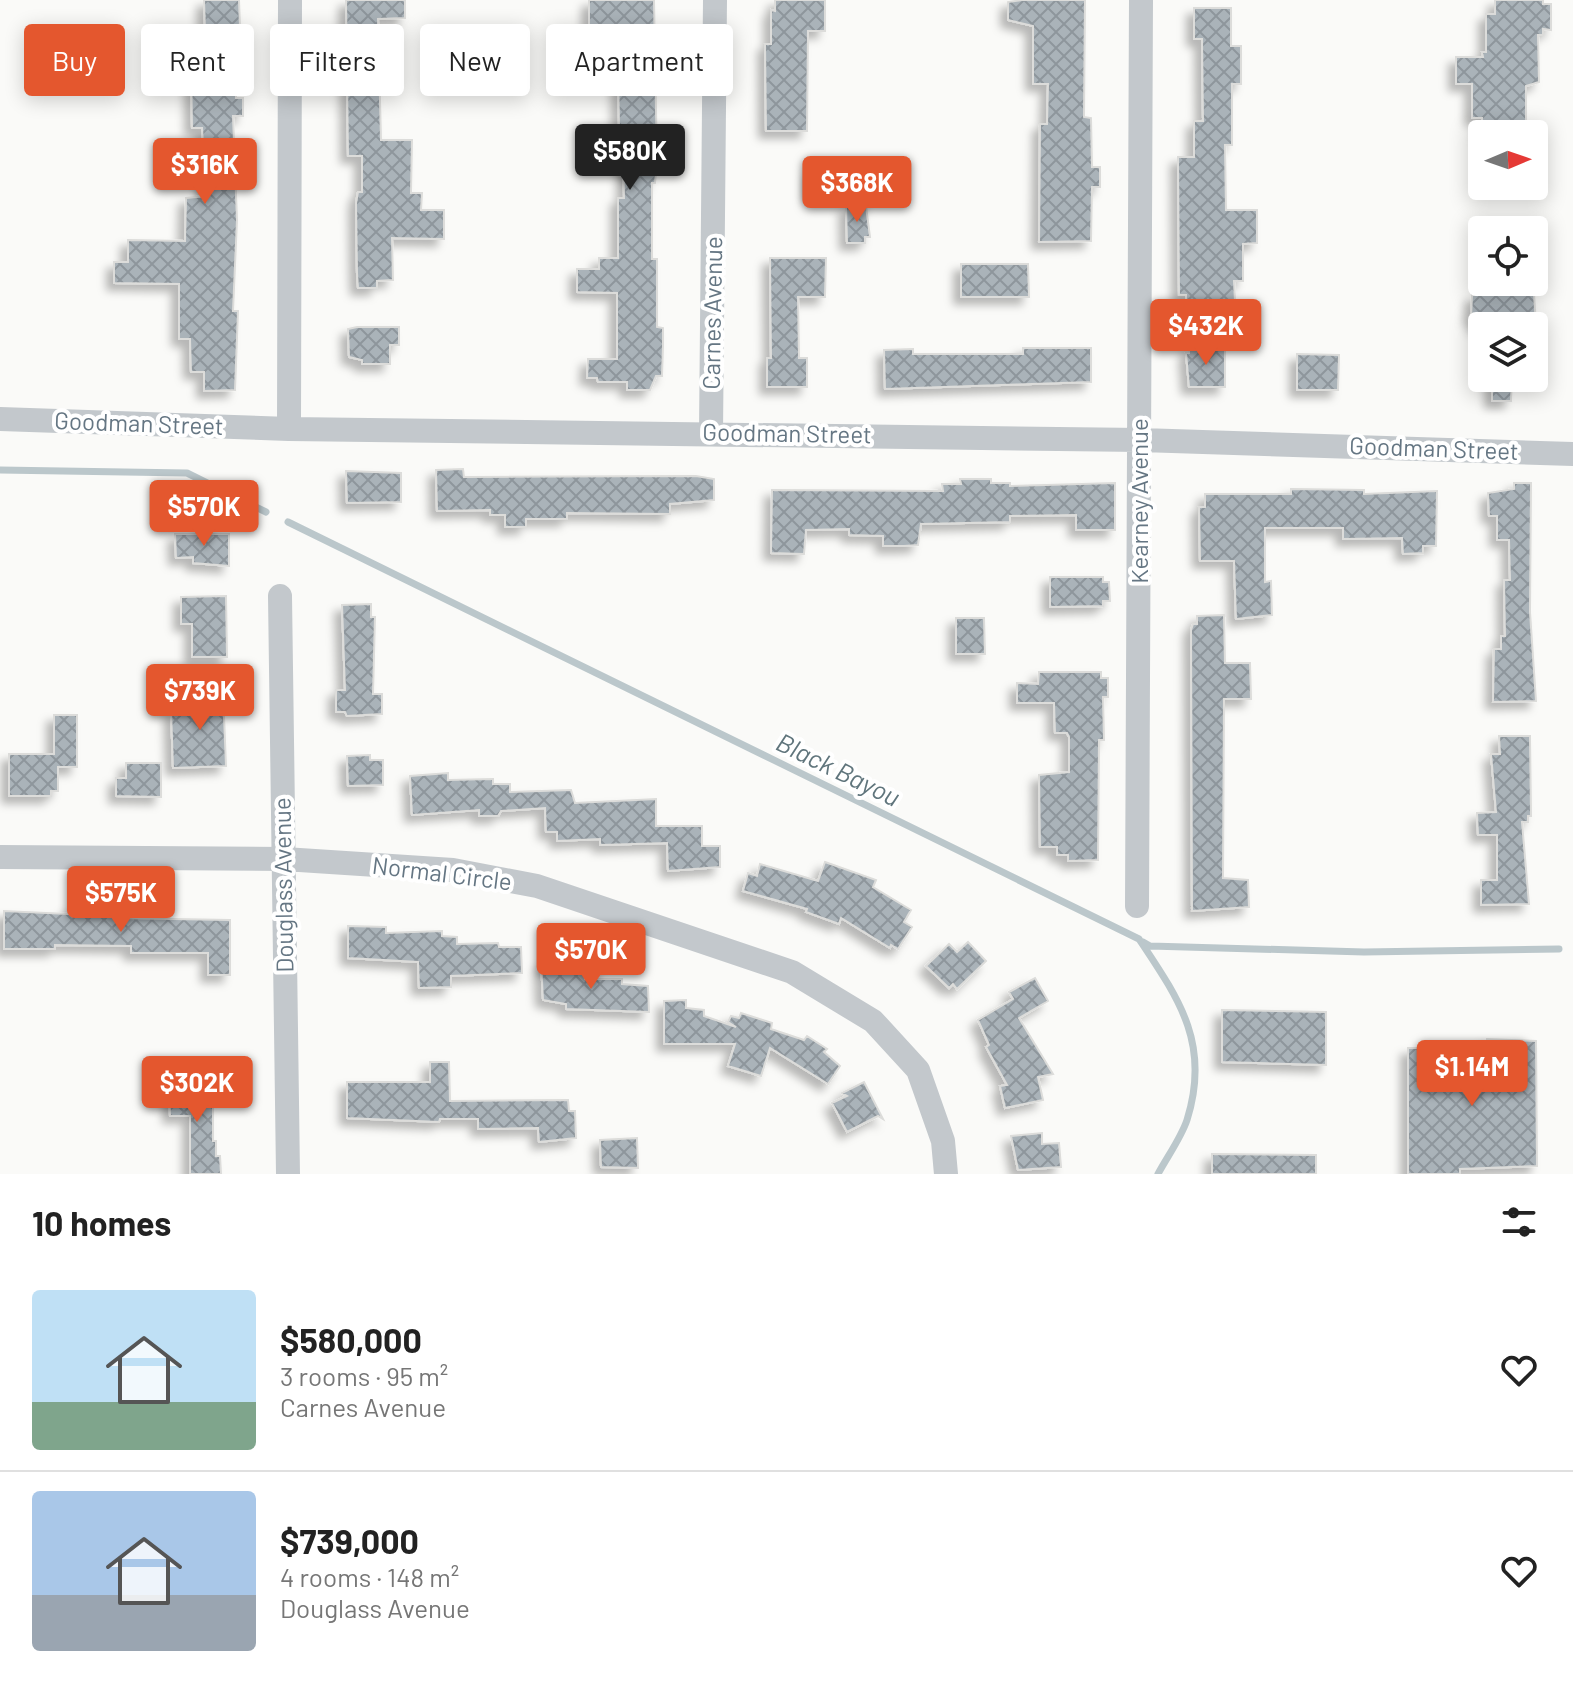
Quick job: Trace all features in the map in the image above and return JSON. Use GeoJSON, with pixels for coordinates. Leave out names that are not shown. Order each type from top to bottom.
{"type":"FeatureCollection","features":[{"type":"Feature","properties":{"kind":"street"},"geometry":{"type":"LineString","coordinates":[[289,429],[290,0]]}},
{"type":"Feature","properties":{"kind":"street","name":"Carnes Avenue"},"geometry":{"type":"LineString","coordinates":[[711,433],[715,0]]}},
{"type":"Feature","properties":{"kind":"street","name":"Kearney Avenue"},"geometry":{"type":"LineString","coordinates":[[1137,906],[1141,0]]}},
{"type":"Feature","properties":{"kind":"street","name":"Goodman Street"},"geometry":{"type":"LineString","coordinates":[[0,419],[289,429],[1141,440],[1573,454]]}},
{"type":"Feature","properties":{"kind":"street","name":"Douglass Avenue"},"geometry":{"type":"LineString","coordinates":[[280,596],[288,1174]]}},
{"type":"Feature","properties":{"kind":"street","name":"Normal Circle"},"geometry":{"type":"LineString","coordinates":[[0,857],[284,859],[453,870],[537,886],[792,972],[873,1021],[918,1070],[943,1141],[946,1174]]}},
{"type":"Feature","properties":{"kind":"building"},"geometry":{"type":"Polygon","coordinates":[[[204,0],[239,0],[240,24],[205,24],[204,0]]]}},
{"type":"Feature","properties":{"kind":"building"},"geometry":{"type":"Polygon","coordinates":[[[346,0],[405,0],[405,18],[378,19],[378,24],[346,24],[346,0]]]}},
{"type":"Feature","properties":{"kind":"building"},"geometry":{"type":"Polygon","coordinates":[[[589,0],[654,0],[654,24],[589,24],[589,0]]]}},
{"type":"Feature","properties":{"kind":"building"},"geometry":{"type":"Polygon","coordinates":[[[775,0],[825,0],[825,31],[808,31],[807,131],[766,131],[765,44],[771,44],[771,10],[775,11],[775,0]]]}},
{"type":"Feature","properties":{"kind":"building"},"geometry":{"type":"Polygon","coordinates":[[[1085,0],[1084,117],[1091,118],[1092,167],[1100,167],[1100,187],[1092,187],[1091,241],[1039,242],[1040,124],[1047,124],[1048,84],[1033,84],[1033,26],[1008,20],[1008,2],[1085,0]]]}},
{"type":"Feature","properties":{"kind":"building"},"geometry":{"type":"Polygon","coordinates":[[[1495,0],[1543,0],[1543,4],[1551,4],[1551,30],[1543,29],[1543,35],[1538,35],[1539,82],[1526,86],[1526,120],[1472,118],[1472,84],[1456,84],[1456,57],[1483,57],[1482,52],[1486,52],[1486,14],[1495,14],[1495,0]]]}},
{"type":"Feature","properties":{"kind":"building"},"geometry":{"type":"Polygon","coordinates":[[[1194,8],[1231,8],[1231,46],[1241,46],[1241,84],[1232,84],[1232,145],[1225,145],[1226,210],[1257,210],[1257,243],[1243,244],[1243,281],[1234,281],[1235,301],[1186,301],[1186,295],[1179,295],[1178,157],[1194,157],[1194,121],[1203,121],[1202,39],[1194,39],[1194,8]]]}},
{"type":"Feature","properties":{"kind":"building"},"geometry":{"type":"Polygon","coordinates":[[[191,96],[243,98],[243,116],[233,116],[237,220],[233,311],[238,311],[235,390],[204,391],[204,372],[191,372],[190,339],[179,339],[179,284],[114,283],[114,262],[128,262],[128,240],[185,241],[186,198],[206,196],[202,128],[192,128],[191,96]]]}},
{"type":"Feature","properties":{"kind":"building"},"geometry":{"type":"Polygon","coordinates":[[[347,96],[380,96],[381,140],[412,140],[411,193],[422,193],[421,210],[444,210],[444,239],[392,238],[393,280],[377,281],[377,288],[358,288],[356,203],[358,192],[362,192],[362,156],[348,156],[347,96]]]}},
{"type":"Feature","properties":{"kind":"building"},"geometry":{"type":"Polygon","coordinates":[[[618,96],[656,96],[657,163],[655,183],[652,183],[652,259],[657,259],[657,327],[663,328],[663,346],[662,376],[656,376],[650,390],[627,390],[627,382],[598,382],[597,378],[587,378],[588,359],[617,359],[617,293],[577,292],[577,269],[599,269],[599,258],[618,258],[618,198],[624,198],[623,127],[619,127],[618,96]]]}},
{"type":"Feature","properties":{"kind":"building"},"geometry":{"type":"Polygon","coordinates":[[[812,170],[852,171],[851,192],[812,192],[812,170]]]}},
{"type":"Feature","properties":{"kind":"building"},"geometry":{"type":"Polygon","coordinates":[[[846,206],[866,206],[870,237],[865,237],[865,243],[847,243],[846,206]]]}},
{"type":"Feature","properties":{"kind":"building"},"geometry":{"type":"Polygon","coordinates":[[[770,258],[826,258],[825,297],[798,297],[799,358],[807,358],[807,387],[767,387],[767,358],[771,358],[770,258]]]}},
{"type":"Feature","properties":{"kind":"building"},"geometry":{"type":"Polygon","coordinates":[[[961,264],[1028,264],[1029,297],[961,297],[961,264]]]}},
{"type":"Feature","properties":{"kind":"building"},"geometry":{"type":"Polygon","coordinates":[[[1472,296],[1534,296],[1535,312],[1471,312],[1472,296]]]}},
{"type":"Feature","properties":{"kind":"building"},"geometry":{"type":"Polygon","coordinates":[[[399,327],[399,345],[390,345],[390,364],[362,364],[362,360],[349,357],[348,329],[399,327]]]}},
{"type":"Feature","properties":{"kind":"building"},"geometry":{"type":"Polygon","coordinates":[[[1189,347],[1225,347],[1225,387],[1189,387],[1186,353],[1189,353],[1189,347]]]}},
{"type":"Feature","properties":{"kind":"building"},"geometry":{"type":"Polygon","coordinates":[[[1023,348],[1091,348],[1091,382],[885,389],[884,350],[913,349],[913,354],[1023,354],[1023,348]]]}},
{"type":"Feature","properties":{"kind":"building"},"geometry":{"type":"Polygon","coordinates":[[[1297,354],[1339,355],[1338,390],[1297,390],[1297,354]]]}},
{"type":"Feature","properties":{"kind":"building"},"geometry":{"type":"Polygon","coordinates":[[[1492,392],[1511,392],[1511,401],[1492,401],[1492,392]]]}},
{"type":"Feature","properties":{"kind":"building"},"geometry":{"type":"Polygon","coordinates":[[[463,469],[464,477],[696,476],[714,479],[714,500],[670,504],[670,514],[567,513],[567,519],[526,519],[526,527],[505,527],[505,515],[490,515],[490,510],[437,511],[436,470],[463,469]]]}},
{"type":"Feature","properties":{"kind":"building"},"geometry":{"type":"Polygon","coordinates":[[[346,471],[401,473],[401,502],[347,503],[346,471]]]}},
{"type":"Feature","properties":{"kind":"building"},"geometry":{"type":"Polygon","coordinates":[[[960,479],[991,479],[991,483],[1010,483],[1010,486],[1115,483],[1115,530],[1076,530],[1076,515],[1010,516],[1010,522],[921,524],[918,545],[904,546],[883,546],[883,536],[849,535],[849,529],[806,530],[804,554],[771,553],[772,490],[943,491],[942,484],[961,484],[960,479]]]}},
{"type":"Feature","properties":{"kind":"building"},"geometry":{"type":"Polygon","coordinates":[[[1514,483],[1531,483],[1530,612],[1536,701],[1493,702],[1494,649],[1501,649],[1501,636],[1505,636],[1504,580],[1510,580],[1509,540],[1497,540],[1497,516],[1489,516],[1488,493],[1514,489],[1514,483]]]}},
{"type":"Feature","properties":{"kind":"building"},"geometry":{"type":"Polygon","coordinates":[[[1291,489],[1364,490],[1364,494],[1437,491],[1436,546],[1423,546],[1423,553],[1403,554],[1402,538],[1343,539],[1343,528],[1265,528],[1265,582],[1271,581],[1272,615],[1236,619],[1234,561],[1200,561],[1199,507],[1205,507],[1205,494],[1291,494],[1291,489]]]}},
{"type":"Feature","properties":{"kind":"building"},"geometry":{"type":"Polygon","coordinates":[[[175,534],[229,534],[229,566],[193,563],[193,557],[176,558],[175,534]]]}},
{"type":"Feature","properties":{"kind":"building"},"geometry":{"type":"Polygon","coordinates":[[[1050,577],[1103,577],[1103,582],[1109,582],[1110,601],[1103,601],[1103,606],[1050,607],[1050,577]]]}},
{"type":"Feature","properties":{"kind":"building"},"geometry":{"type":"Polygon","coordinates":[[[226,596],[227,657],[192,657],[192,624],[181,624],[181,597],[226,596]]]}},
{"type":"Feature","properties":{"kind":"building"},"geometry":{"type":"Polygon","coordinates":[[[371,604],[371,617],[375,617],[373,694],[382,694],[382,714],[347,716],[345,712],[336,712],[336,690],[345,690],[342,605],[371,604]]]}},
{"type":"Feature","properties":{"kind":"building"},"geometry":{"type":"Polygon","coordinates":[[[1224,615],[1225,663],[1250,663],[1251,699],[1224,699],[1223,878],[1248,880],[1249,907],[1192,911],[1191,630],[1193,624],[1197,624],[1197,616],[1224,615]]]}},
{"type":"Feature","properties":{"kind":"building"},"geometry":{"type":"Polygon","coordinates":[[[956,618],[984,618],[985,654],[956,654],[956,618]]]}},
{"type":"Feature","properties":{"kind":"building"},"geometry":{"type":"Polygon","coordinates":[[[1039,672],[1101,672],[1101,678],[1108,678],[1108,697],[1103,697],[1104,740],[1099,740],[1098,860],[1068,861],[1068,855],[1057,855],[1057,847],[1040,847],[1039,775],[1069,772],[1069,737],[1067,733],[1055,733],[1054,703],[1017,703],[1017,683],[1038,684],[1039,672]]]}},
{"type":"Feature","properties":{"kind":"building"},"geometry":{"type":"Polygon","coordinates":[[[193,690],[223,690],[226,766],[173,768],[171,710],[194,709],[193,690]]]}},
{"type":"Feature","properties":{"kind":"building"},"geometry":{"type":"Polygon","coordinates":[[[54,715],[77,715],[77,767],[58,767],[58,791],[51,791],[51,796],[9,796],[9,754],[54,754],[54,715]]]}},
{"type":"Feature","properties":{"kind":"building"},"geometry":{"type":"Polygon","coordinates":[[[1499,736],[1530,736],[1531,816],[1528,816],[1528,822],[1522,822],[1529,904],[1481,905],[1481,880],[1497,880],[1497,835],[1478,835],[1477,813],[1496,812],[1491,754],[1500,754],[1499,736]]]}},
{"type":"Feature","properties":{"kind":"building"},"geometry":{"type":"Polygon","coordinates":[[[370,755],[370,760],[383,760],[383,785],[348,786],[347,756],[370,755]]]}},
{"type":"Feature","properties":{"kind":"building"},"geometry":{"type":"Polygon","coordinates":[[[126,763],[161,763],[161,797],[116,796],[116,778],[126,778],[126,763]]]}},
{"type":"Feature","properties":{"kind":"building"},"geometry":{"type":"Polygon","coordinates":[[[448,773],[448,780],[493,779],[493,784],[510,784],[510,792],[571,790],[575,803],[656,799],[656,826],[702,826],[702,846],[720,846],[720,867],[668,871],[667,843],[600,845],[600,839],[557,841],[557,832],[546,832],[545,808],[501,811],[498,816],[479,816],[479,810],[412,815],[410,776],[448,773]]]}},
{"type":"Feature","properties":{"kind":"building"},"geometry":{"type":"Polygon","coordinates":[[[825,862],[876,880],[873,887],[911,910],[904,922],[912,927],[898,949],[891,945],[890,948],[841,918],[839,924],[806,912],[807,909],[743,891],[748,873],[757,876],[760,864],[818,881],[825,862]]]}},
{"type":"Feature","properties":{"kind":"building"},"geometry":{"type":"Polygon","coordinates":[[[68,907],[117,908],[116,918],[230,920],[230,975],[208,975],[208,953],[131,953],[131,946],[55,945],[55,949],[4,949],[4,911],[68,914],[68,907]]]}},
{"type":"Feature","properties":{"kind":"building"},"geometry":{"type":"Polygon","coordinates":[[[348,926],[386,927],[386,933],[442,931],[442,936],[457,937],[457,944],[498,943],[499,947],[521,947],[522,973],[451,976],[451,987],[419,988],[418,962],[348,958],[348,926]]]}},
{"type":"Feature","properties":{"kind":"building"},"geometry":{"type":"Polygon","coordinates":[[[968,942],[986,961],[957,989],[953,984],[949,988],[926,966],[949,944],[957,952],[968,942]]]}},
{"type":"Feature","properties":{"kind":"building"},"geometry":{"type":"Polygon","coordinates":[[[541,962],[584,966],[585,979],[622,979],[622,984],[648,986],[649,1012],[566,1009],[566,1004],[543,1000],[541,962]]]}},
{"type":"Feature","properties":{"kind":"building"},"geometry":{"type":"Polygon","coordinates":[[[1035,978],[1048,1001],[1019,1018],[1053,1074],[1038,1077],[1043,1100],[1005,1108],[1000,1086],[1007,1085],[986,1047],[989,1045],[978,1020],[1013,999],[1009,992],[1035,978]]]}},
{"type":"Feature","properties":{"kind":"building"},"geometry":{"type":"Polygon","coordinates":[[[686,1000],[686,1008],[704,1010],[704,1016],[736,1027],[728,1022],[731,1016],[739,1018],[741,1013],[772,1023],[771,1029],[804,1040],[807,1036],[827,1049],[824,1052],[840,1066],[828,1084],[770,1048],[761,1076],[728,1066],[735,1044],[664,1044],[664,1001],[686,1000]]]}},
{"type":"Feature","properties":{"kind":"building"},"geometry":{"type":"Polygon","coordinates":[[[1222,1010],[1326,1012],[1326,1065],[1222,1062],[1222,1010]]]}},
{"type":"Feature","properties":{"kind":"building"},"geometry":{"type":"Polygon","coordinates":[[[1487,1039],[1536,1041],[1537,1166],[1460,1169],[1460,1174],[1408,1174],[1408,1048],[1487,1048],[1487,1039]]]}},
{"type":"Feature","properties":{"kind":"building"},"geometry":{"type":"Polygon","coordinates":[[[430,1062],[449,1062],[450,1101],[568,1100],[569,1111],[575,1111],[576,1138],[539,1142],[538,1128],[478,1129],[478,1119],[440,1119],[439,1122],[347,1118],[347,1082],[430,1082],[430,1062]]]}},
{"type":"Feature","properties":{"kind":"building"},"geometry":{"type":"Polygon","coordinates":[[[864,1082],[883,1119],[878,1116],[847,1132],[832,1103],[847,1096],[842,1093],[864,1082]]]}},
{"type":"Feature","properties":{"kind":"building"},"geometry":{"type":"Polygon","coordinates":[[[169,1083],[213,1083],[213,1141],[216,1141],[216,1156],[220,1156],[221,1174],[190,1174],[190,1116],[170,1116],[169,1083]]]}},
{"type":"Feature","properties":{"kind":"building"},"geometry":{"type":"Polygon","coordinates":[[[1042,1133],[1042,1144],[1059,1143],[1061,1167],[1018,1170],[1011,1136],[1042,1133]]]}},
{"type":"Feature","properties":{"kind":"building"},"geometry":{"type":"Polygon","coordinates":[[[637,1138],[638,1168],[601,1167],[600,1140],[637,1138]]]}},
{"type":"Feature","properties":{"kind":"building"},"geometry":{"type":"Polygon","coordinates":[[[1212,1154],[1316,1155],[1316,1174],[1212,1174],[1212,1154]]]}},
{"type":"Feature","properties":{"kind":"waterway","name":"Black Bayou"},"geometry":{"type":"LineString","coordinates":[[0,470],[187,473],[266,512]]}},
{"type":"Feature","properties":{"kind":"waterway","name":"Black Bayou"},"geometry":{"type":"LineString","coordinates":[[288,522],[1139,939],[1178,1003],[1193,1045],[1195,1068],[1187,1120],[1158,1174]]}},
{"type":"Feature","properties":{"kind":"waterway"},"geometry":{"type":"LineString","coordinates":[[1143,942],[1150,946],[1364,952],[1559,949]]}}]}
